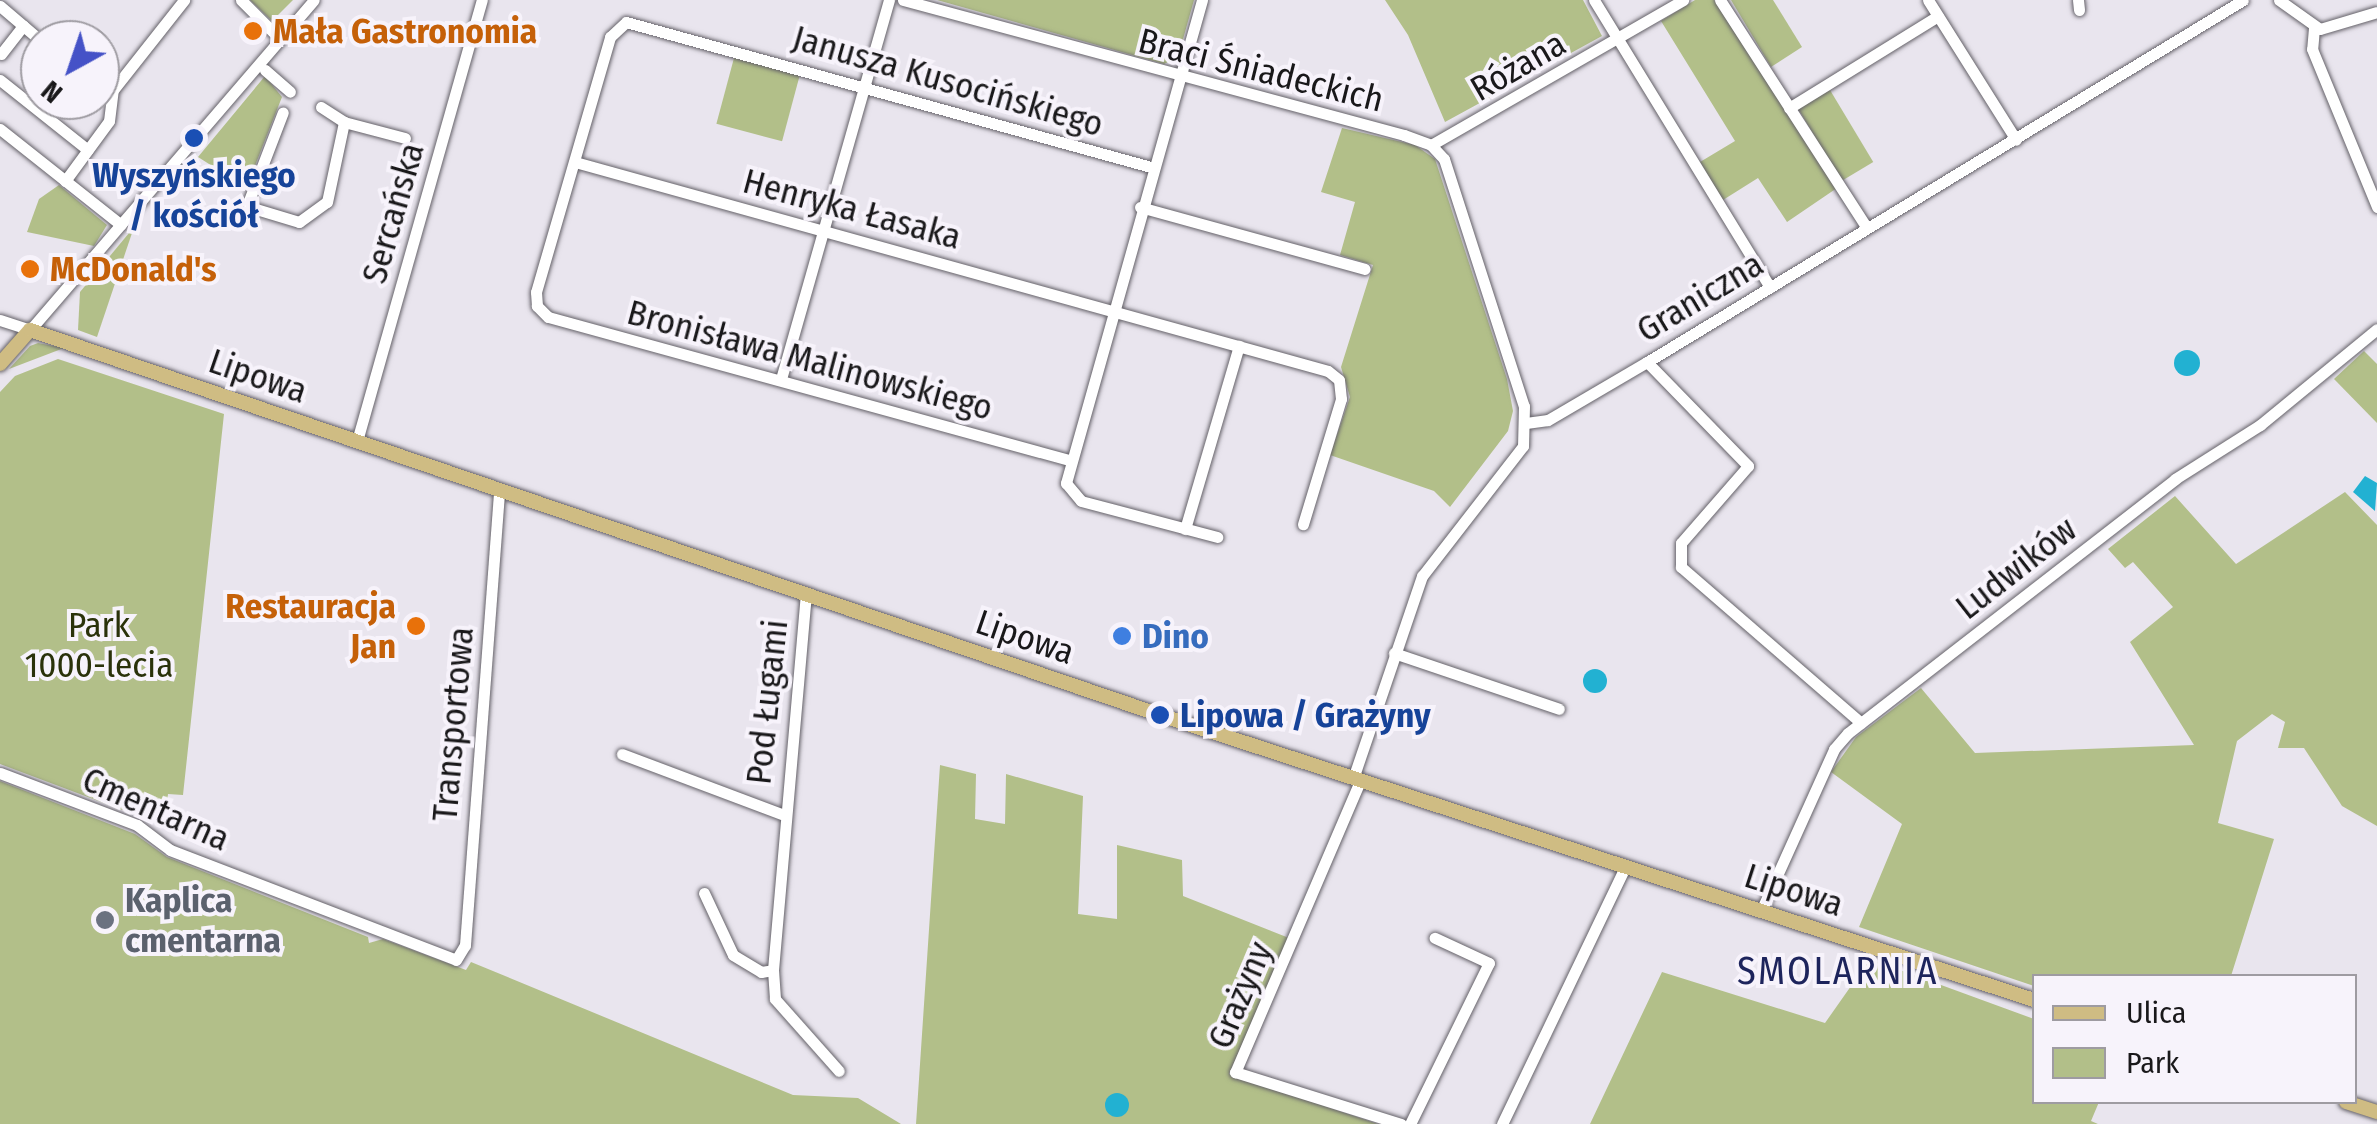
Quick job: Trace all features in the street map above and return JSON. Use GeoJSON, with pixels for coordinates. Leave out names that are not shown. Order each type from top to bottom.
{"type":"FeatureCollection","features":[{"type":"Feature","properties":{"kind":"main road","name":"Lipowa"},"geometry":{"type":"LineString","coordinates":[[30,330],[1356,780],[2032,999]]}},
{"type":"Feature","properties":{"kind":"main road"},"geometry":{"type":"LineString","coordinates":[[0,364],[30,330]]}},
{"type":"Feature","properties":{"kind":"main road"},"geometry":{"type":"LineString","coordinates":[[2352,1104],[2377,1112]]}},
{"type":"Feature","properties":{"kind":"street"},"geometry":{"type":"LineString","coordinates":[[120,75],[184,0]]}},
{"type":"Feature","properties":{"kind":"street"},"geometry":{"type":"LineString","coordinates":[[241,0],[280,39]]}},
{"type":"Feature","properties":{"kind":"street"},"geometry":{"type":"LineString","coordinates":[[30,330],[314,0]]}},
{"type":"Feature","properties":{"kind":"street","name":"Sercańska"},"geometry":{"type":"LineString","coordinates":[[357,441],[482,0]]}},
{"type":"Feature","properties":{"kind":"street"},"geometry":{"type":"LineString","coordinates":[[782,380],[888,0]]}},
{"type":"Feature","properties":{"kind":"street","name":"Braci Śniadeckich"},"geometry":{"type":"LineString","coordinates":[[903,0],[1178,79],[1431,145]]}},
{"type":"Feature","properties":{"kind":"street"},"geometry":{"type":"LineString","coordinates":[[1202,0],[1150,167],[1114,310],[1069,460],[1068,493],[1216,537]]}},
{"type":"Feature","properties":{"kind":"street"},"geometry":{"type":"LineString","coordinates":[[1594,0],[1770,287]]}},
{"type":"Feature","properties":{"kind":"street","name":"Różana"},"geometry":{"type":"LineString","coordinates":[[1431,145],[1684,0]]}},
{"type":"Feature","properties":{"kind":"street"},"geometry":{"type":"LineString","coordinates":[[1720,0],[1867,228]]}},
{"type":"Feature","properties":{"kind":"street"},"geometry":{"type":"LineString","coordinates":[[1928,0],[2016,140]]}},
{"type":"Feature","properties":{"kind":"street","name":"Graniczna"},"geometry":{"type":"LineString","coordinates":[[1526,423],[1548,420],[1647,362],[2243,0]]}},
{"type":"Feature","properties":{"kind":"street"},"geometry":{"type":"LineString","coordinates":[[2279,0],[2314,28]]}},
{"type":"Feature","properties":{"kind":"street"},"geometry":{"type":"LineString","coordinates":[[0,6],[20,23]]}},
{"type":"Feature","properties":{"kind":"street"},"geometry":{"type":"LineString","coordinates":[[2314,28],[2377,12]]}},
{"type":"Feature","properties":{"kind":"street"},"geometry":{"type":"LineString","coordinates":[[1789,108],[1938,16]]}},
{"type":"Feature","properties":{"kind":"street","name":"Janusza Kusocińskiego"},"geometry":{"type":"LineString","coordinates":[[575,162],[616,28],[637,22],[1150,167]]}},
{"type":"Feature","properties":{"kind":"street"},"geometry":{"type":"LineString","coordinates":[[2314,28],[2312,49],[2377,207]]}},
{"type":"Feature","properties":{"kind":"street"},"geometry":{"type":"LineString","coordinates":[[1,54],[20,30]]}},
{"type":"Feature","properties":{"kind":"street"},"geometry":{"type":"LineString","coordinates":[[266,70],[290,92]]}},
{"type":"Feature","properties":{"kind":"street"},"geometry":{"type":"LineString","coordinates":[[0,80],[88,150]]}},
{"type":"Feature","properties":{"kind":"street"},"geometry":{"type":"LineString","coordinates":[[321,107],[344,122],[405,138]]}},
{"type":"Feature","properties":{"kind":"street"},"geometry":{"type":"LineString","coordinates":[[283,112],[252,206],[299,222],[327,202],[344,122]]}},
{"type":"Feature","properties":{"kind":"street"},"geometry":{"type":"LineString","coordinates":[[64,181],[110,120]]}},
{"type":"Feature","properties":{"kind":"street"},"geometry":{"type":"LineString","coordinates":[[0,129],[121,225]]}},
{"type":"Feature","properties":{"kind":"street"},"geometry":{"type":"LineString","coordinates":[[1356,780],[1422,576],[1516,464],[1526,423],[1451,177],[1431,145]]}},
{"type":"Feature","properties":{"kind":"street","name":"Henryka Łasaka"},"geometry":{"type":"LineString","coordinates":[[575,162],[1328,371],[1342,386],[1303,524]]}},
{"type":"Feature","properties":{"kind":"street","name":"Bronisława Malinowskiego"},"geometry":{"type":"LineString","coordinates":[[575,162],[536,292],[539,308],[548,317],[1069,460]]}},
{"type":"Feature","properties":{"kind":"street"},"geometry":{"type":"LineString","coordinates":[[1140,207],[1364,269]]}},
{"type":"Feature","properties":{"kind":"street","name":"Lipowa"},"geometry":{"type":"LineString","coordinates":[[0,320],[30,330]]}},
{"type":"Feature","properties":{"kind":"street","name":"Ludwików"},"geometry":{"type":"LineString","coordinates":[[1760,911],[1834,749],[1861,723],[2174,478],[2260,425],[2377,329]]}},
{"type":"Feature","properties":{"kind":"street"},"geometry":{"type":"LineString","coordinates":[[1185,529],[1239,346]]}},
{"type":"Feature","properties":{"kind":"street"},"geometry":{"type":"LineString","coordinates":[[1647,362],[1748,466],[1681,544],[1681,567],[1861,723]]}},
{"type":"Feature","properties":{"kind":"street","name":"Transportowa"},"geometry":{"type":"LineString","coordinates":[[456,960],[465,945],[500,490]]}},
{"type":"Feature","properties":{"kind":"street","name":"Pod Ługami"},"geometry":{"type":"LineString","coordinates":[[806,595],[773,970],[775,999],[838,1072]]}},
{"type":"Feature","properties":{"kind":"street"},"geometry":{"type":"LineString","coordinates":[[1394,653],[1559,709]]}},
{"type":"Feature","properties":{"kind":"street","name":"Pod Ługami"},"geometry":{"type":"LineString","coordinates":[[622,754],[784,815]]}},
{"type":"Feature","properties":{"kind":"street","name":"Cmentarna"},"geometry":{"type":"LineString","coordinates":[[0,772],[137,825],[170,850],[456,960]]}},
{"type":"Feature","properties":{"kind":"street","name":"Grażyny"},"geometry":{"type":"LineString","coordinates":[[1356,780],[1235,1072],[1401,1124]]}},
{"type":"Feature","properties":{"kind":"street"},"geometry":{"type":"LineString","coordinates":[[1502,1124],[1624,867]]}},
{"type":"Feature","properties":{"kind":"street"},"geometry":{"type":"LineString","coordinates":[[704,893],[733,956],[761,972],[773,970]]}},
{"type":"Feature","properties":{"kind":"street"},"geometry":{"type":"LineString","coordinates":[[1410,1124],[1489,963],[1435,938]]}},
{"type":"Feature","properties":{"kind":"green space"},"geometry":{"type":"Polygon","coordinates":[[[250,0],[293,0],[272,21],[250,0]]]}},
{"type":"Feature","properties":{"kind":"green space"},"geometry":{"type":"Polygon","coordinates":[[[937,0],[1194,0],[1178,57],[1164,64],[937,0]]]}},
{"type":"Feature","properties":{"kind":"green space"},"geometry":{"type":"Polygon","coordinates":[[[1385,0],[1583,0],[1602,36],[1445,122],[1408,35],[1385,0]]]}},
{"type":"Feature","properties":{"kind":"green space"},"geometry":{"type":"Polygon","coordinates":[[[1695,0],[1714,0],[1837,188],[1787,222],[1758,178],[1723,200],[1700,162],[1735,141],[1661,21],[1695,0]]]}},
{"type":"Feature","properties":{"kind":"green space"},"geometry":{"type":"Polygon","coordinates":[[[1731,0],[1773,0],[1802,47],[1771,67],[1731,0]]]}},
{"type":"Feature","properties":{"kind":"green space"},"geometry":{"type":"Polygon","coordinates":[[[734,58],[800,76],[782,141],[716,124],[734,58]]]}},
{"type":"Feature","properties":{"kind":"green space"},"geometry":{"type":"Polygon","coordinates":[[[265,76],[282,97],[247,186],[237,190],[239,183],[198,157],[265,76]]]}},
{"type":"Feature","properties":{"kind":"green space"},"geometry":{"type":"Polygon","coordinates":[[[1830,90],[1873,162],[1842,181],[1798,109],[1830,90]]]}},
{"type":"Feature","properties":{"kind":"green space"},"geometry":{"type":"Polygon","coordinates":[[[1342,128],[1415,145],[1435,159],[1507,379],[1513,411],[1508,431],[1450,507],[1434,491],[1330,455],[1350,397],[1341,367],[1373,265],[1340,255],[1355,202],[1321,192],[1342,128]]]}},
{"type":"Feature","properties":{"kind":"green space"},"geometry":{"type":"Polygon","coordinates":[[[59,185],[107,225],[94,246],[27,232],[39,199],[59,185]]]}},
{"type":"Feature","properties":{"kind":"green space"},"geometry":{"type":"Polygon","coordinates":[[[134,227],[97,337],[78,330],[80,292],[134,227]]]}},
{"type":"Feature","properties":{"kind":"green space"},"geometry":{"type":"Polygon","coordinates":[[[38,343],[64,348],[9,369],[30,346],[38,343]]]}},
{"type":"Feature","properties":{"kind":"green space"},"geometry":{"type":"Polygon","coordinates":[[[2364,351],[2377,364],[2377,423],[2334,379],[2364,351]]]}},
{"type":"Feature","properties":{"kind":"green space","name":"Park 1000-lecia"},"geometry":{"type":"Polygon","coordinates":[[[58,359],[224,414],[183,795],[168,794],[165,826],[0,764],[0,392],[15,376],[58,359]]]}},
{"type":"Feature","properties":{"kind":"green space"},"geometry":{"type":"Polygon","coordinates":[[[2345,492],[2377,525],[2377,826],[2342,806],[2304,748],[2278,748],[2285,722],[2272,714],[2237,741],[2218,823],[2274,839],[2232,974],[2032,974],[2032,985],[1859,927],[1902,824],[1831,772],[1856,737],[1921,688],[1975,753],[2194,745],[2130,642],[2173,607],[2133,562],[2125,568],[2108,549],[2175,496],[2236,564],[2345,492]]]}},
{"type":"Feature","properties":{"kind":"green space"},"geometry":{"type":"Polygon","coordinates":[[[940,765],[976,774],[975,819],[1005,824],[1006,774],[1083,796],[1078,914],[1117,919],[1117,845],[1182,860],[1183,896],[1289,938],[1229,1074],[1378,1124],[916,1124],[940,765]]]}},
{"type":"Feature","properties":{"kind":"green space"},"geometry":{"type":"Polygon","coordinates":[[[0,781],[135,834],[167,857],[368,937],[369,943],[383,939],[466,970],[471,962],[793,1095],[858,1098],[901,1124],[0,1124],[0,781]]]}},
{"type":"Feature","properties":{"kind":"green space"},"geometry":{"type":"Polygon","coordinates":[[[1870,959],[2032,1018],[2032,1104],[2098,1104],[2091,1121],[2098,1124],[1590,1124],[1662,972],[1825,1023],[1870,959]]]}},
{"type":"Feature","properties":{"kind":"water"},"geometry":{"type":"Polygon","coordinates":[[[2187,350],[2196,354],[2200,363],[2196,372],[2187,376],[2178,372],[2174,363],[2178,354],[2187,350]]]}},
{"type":"Feature","properties":{"kind":"water"},"geometry":{"type":"Polygon","coordinates":[[[2365,476],[2377,483],[2375,511],[2353,492],[2365,476]]]}},
{"type":"Feature","properties":{"kind":"water"},"geometry":{"type":"Polygon","coordinates":[[[1595,669],[1604,672],[1604,690],[1595,693],[1586,690],[1583,681],[1586,672],[1595,669]]]}},
{"type":"Feature","properties":{"kind":"water"},"geometry":{"type":"Polygon","coordinates":[[[1117,1093],[1126,1096],[1126,1114],[1117,1117],[1108,1114],[1105,1105],[1108,1096],[1117,1093]]]}},
{"type":"Feature","properties":{"kind":"place","name":"Mała Gastronomia"},"geometry":{"type":"Point","coordinates":[253,31]}},
{"type":"Feature","properties":{"kind":"place","name":"Wyszyńskiego / kościół"},"geometry":{"type":"Point","coordinates":[194,138]}},
{"type":"Feature","properties":{"kind":"place","name":"McDonald's"},"geometry":{"type":"Point","coordinates":[30,269]}},
{"type":"Feature","properties":{"kind":"place","name":"Restauracja Jan"},"geometry":{"type":"Point","coordinates":[416,626]}},
{"type":"Feature","properties":{"kind":"place","name":"Dino"},"geometry":{"type":"Point","coordinates":[1122,636]}},
{"type":"Feature","properties":{"kind":"place","name":"Lipowa / Grażyny"},"geometry":{"type":"Point","coordinates":[1160,715]}},
{"type":"Feature","properties":{"kind":"place","name":"Kaplica cmentarna"},"geometry":{"type":"Point","coordinates":[105,920]}},
{"type":"Feature","properties":{"kind":"district","name":"SMOLARNIA"},"geometry":{"type":"Point","coordinates":[1838,972]}}]}
